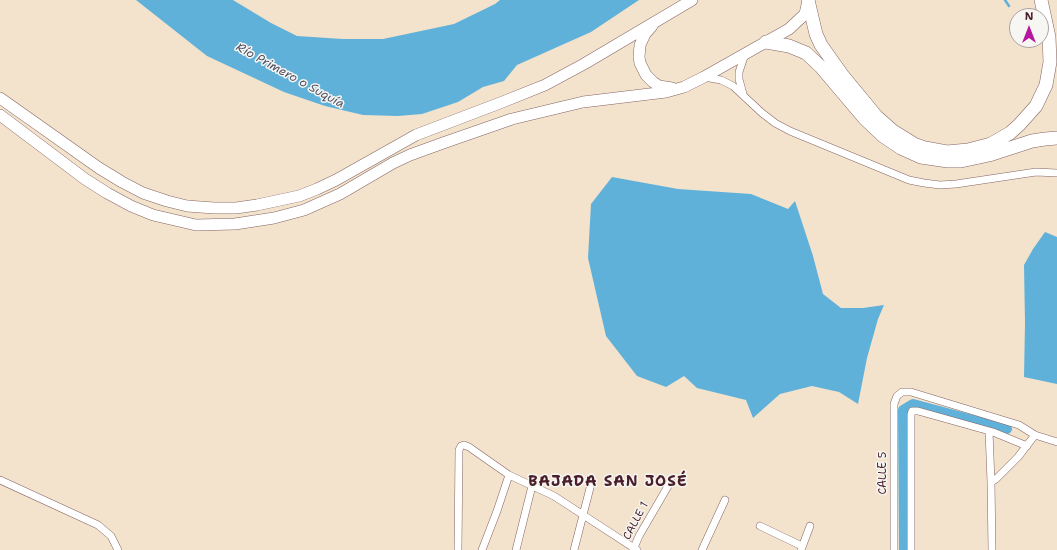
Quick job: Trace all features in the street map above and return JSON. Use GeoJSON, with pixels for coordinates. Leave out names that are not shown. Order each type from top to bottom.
{"type":"FeatureCollection","features":[{"type":"Feature","properties":{"kind":"highway"},"geometry":{"type":"LineString","coordinates":[[808,1],[816,34],[821,45],[876,116],[893,131],[914,144],[925,148],[947,152],[968,150],[991,144],[1006,136],[1019,125],[1036,106],[1046,85],[1050,62],[1049,37],[1041,0]]}},
{"type":"Feature","properties":{"kind":"highway"},"geometry":{"type":"LineString","coordinates":[[766,42],[789,46],[806,53],[821,67],[865,119],[883,136],[901,148],[921,157],[948,161],[961,161],[989,155],[1032,141],[1045,138],[1057,138]]}},
{"type":"Feature","properties":{"kind":"main road"},"geometry":{"type":"LineString","coordinates":[[0,98],[100,168],[122,182],[143,192],[167,201],[187,206],[236,208],[281,201],[317,189],[416,135],[500,103],[564,76],[692,0]]}},
{"type":"Feature","properties":{"kind":"main road"},"geometry":{"type":"LineString","coordinates":[[0,115],[85,179],[131,206],[153,215],[196,225],[235,224],[274,218],[304,210],[340,194],[393,163],[410,155],[512,119],[583,102],[666,92],[684,87],[796,24],[805,14],[808,1]]}},
{"type":"Feature","properties":{"kind":"main road"},"geometry":{"type":"LineString","coordinates":[[658,21],[648,30],[642,39],[639,51],[640,63],[646,75],[652,82],[659,86],[672,88],[684,87]]}},
{"type":"Feature","properties":{"kind":"street"},"geometry":{"type":"LineString","coordinates":[[744,96],[740,87],[739,72],[746,52]]}},
{"type":"Feature","properties":{"kind":"street"},"geometry":{"type":"LineString","coordinates":[[704,77],[726,82],[733,86],[752,105],[790,131],[910,180],[929,184],[956,184],[1036,172],[1057,173]]}},
{"type":"Feature","properties":{"kind":"street","name":"CALLE 5"},"geometry":{"type":"LineString","coordinates":[[894,550],[894,404],[897,396],[902,392],[911,392],[1019,425],[1035,435]]}},
{"type":"Feature","properties":{"kind":"street"},"geometry":{"type":"LineString","coordinates":[[911,550],[912,411],[918,411],[989,431],[1027,446]]}},
{"type":"Feature","properties":{"kind":"street"},"geometry":{"type":"LineString","coordinates":[[988,550],[992,550],[989,431]]}},
{"type":"Feature","properties":{"kind":"street"},"geometry":{"type":"LineString","coordinates":[[991,482],[1018,457],[1035,435],[1057,442]]}},
{"type":"Feature","properties":{"kind":"street"},"geometry":{"type":"LineString","coordinates":[[458,550],[459,450],[461,446],[464,445],[469,447],[498,469],[554,496],[635,549]]}},
{"type":"Feature","properties":{"kind":"street"},"geometry":{"type":"LineString","coordinates":[[482,550],[493,523],[509,475]]}},
{"type":"Feature","properties":{"kind":"street"},"geometry":{"type":"LineString","coordinates":[[0,480],[98,525],[110,536],[118,550]]}},
{"type":"Feature","properties":{"kind":"street","name":"CALLE 1"},"geometry":{"type":"LineString","coordinates":[[635,549],[639,536],[671,481]]}},
{"type":"Feature","properties":{"kind":"street"},"geometry":{"type":"LineString","coordinates":[[574,550],[591,484]]}},
{"type":"Feature","properties":{"kind":"street"},"geometry":{"type":"LineString","coordinates":[[516,550],[532,486]]}},
{"type":"Feature","properties":{"kind":"street"},"geometry":{"type":"LineString","coordinates":[[702,550],[725,500]]}},
{"type":"Feature","properties":{"kind":"street"},"geometry":{"type":"LineString","coordinates":[[760,526],[801,548],[810,526]]}},
{"type":"Feature","properties":{"kind":"water","name":"Río Primero o Suquía"},"geometry":{"type":"Polygon","coordinates":[[[136,0],[233,0],[271,23],[297,36],[343,39],[383,39],[454,24],[495,4],[500,0],[639,0],[591,32],[517,65],[504,81],[483,87],[458,102],[422,114],[398,116],[363,115],[325,106],[284,92],[207,56],[136,0]]]}},
{"type":"Feature","properties":{"kind":"water"},"geometry":{"type":"Polygon","coordinates":[[[612,177],[678,189],[751,194],[788,209],[795,201],[813,256],[823,294],[841,308],[863,308],[884,305],[878,319],[867,358],[858,404],[839,392],[812,386],[780,394],[753,418],[746,400],[697,388],[684,376],[666,387],[637,376],[606,336],[588,258],[591,204],[612,177]]]}},
{"type":"Feature","properties":{"kind":"water"},"geometry":{"type":"Polygon","coordinates":[[[1045,232],[1057,237],[1057,384],[1024,377],[1024,265],[1045,232]]]}},
{"type":"Feature","properties":{"kind":"waterway"},"geometry":{"type":"LineString","coordinates":[[1005,0],[1009,6]]}},
{"type":"Feature","properties":{"kind":"waterway"},"geometry":{"type":"LineString","coordinates":[[904,550],[903,410],[913,404],[1007,429]]}},
{"type":"Feature","properties":{"kind":"district","name":"BAJADA SAN JOSÉ"},"geometry":{"type":"Point","coordinates":[608,482]}}]}
